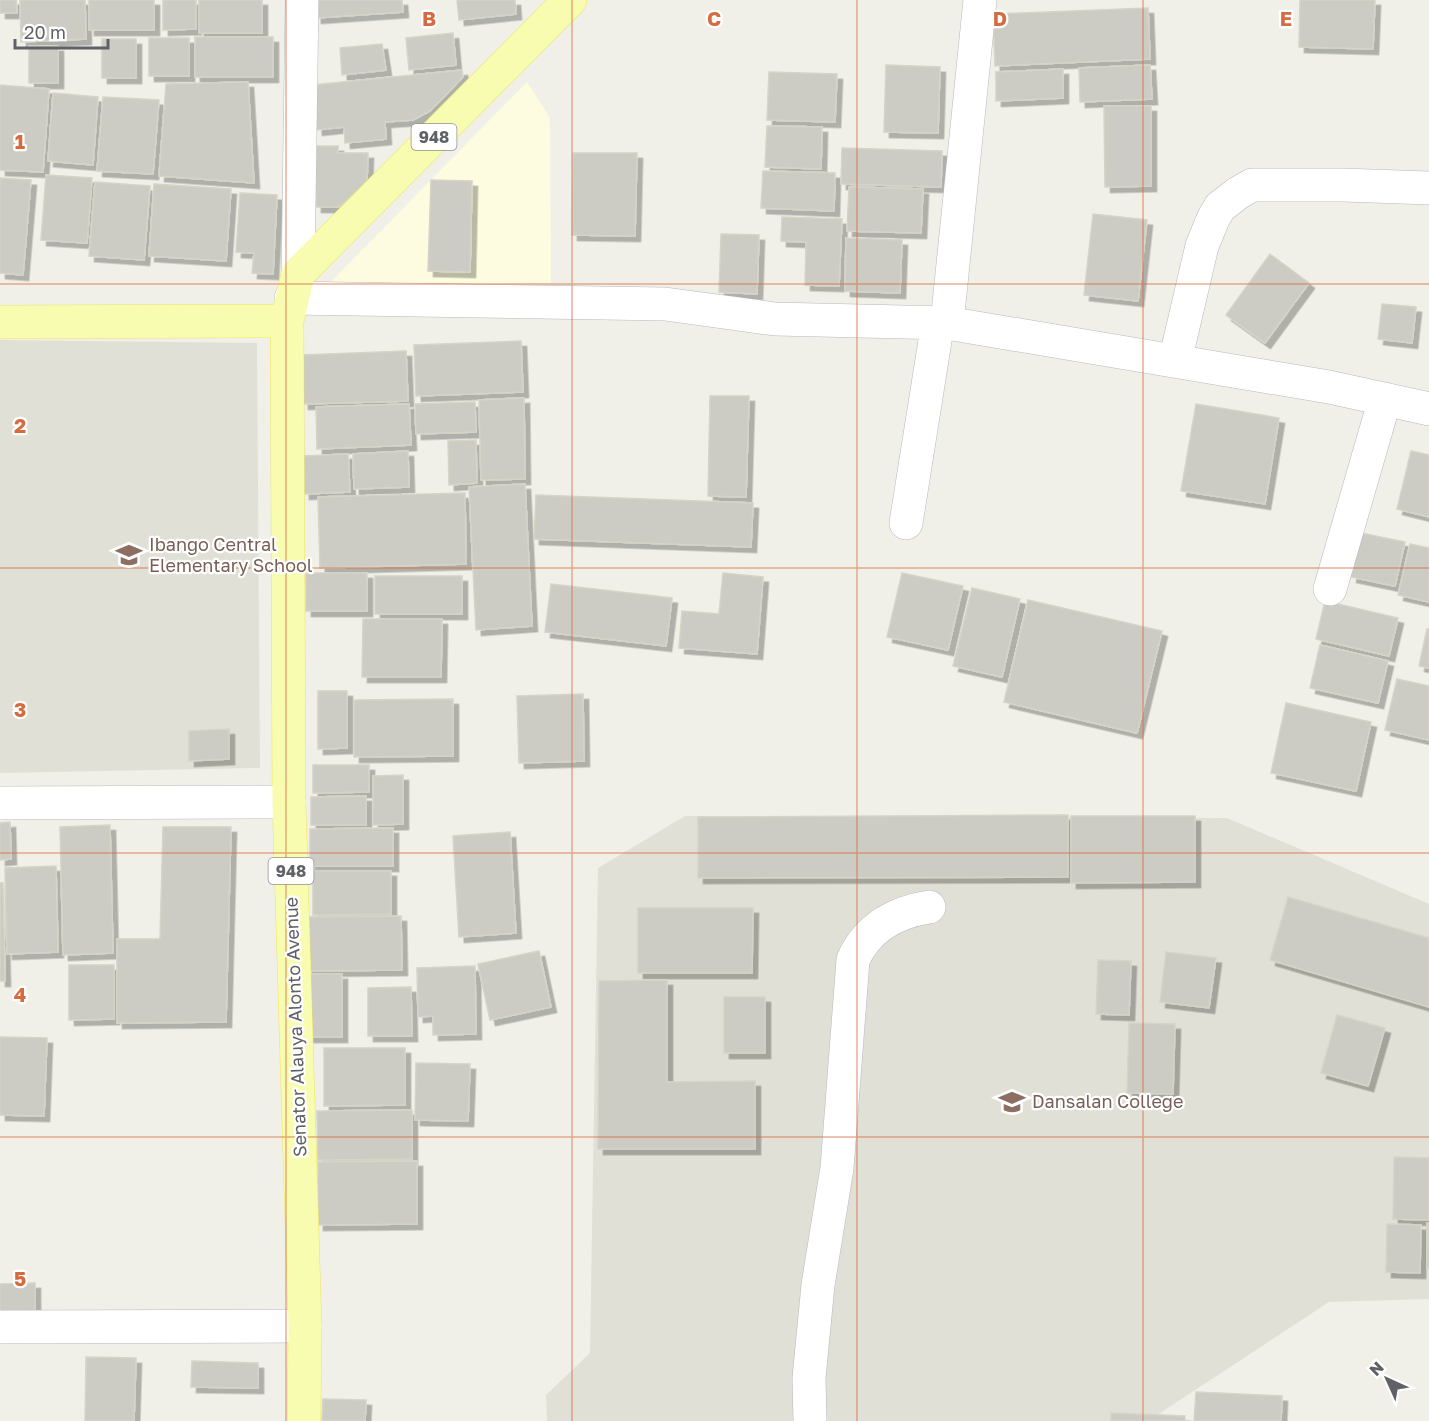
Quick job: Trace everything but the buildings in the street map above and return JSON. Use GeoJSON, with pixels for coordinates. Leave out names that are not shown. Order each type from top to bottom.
{"type":"FeatureCollection","features":[{"type":"Feature","properties":{"kind":"main road","name":"948"},"geometry":{"type":"LineString","coordinates":[[292,298],[570,0]]}},
{"type":"Feature","properties":{"kind":"main road"},"geometry":{"type":"LineString","coordinates":[[0,322],[292,298]]}},
{"type":"Feature","properties":{"kind":"main road","name":"Senator Alauya Alonto Avenue"},"geometry":{"type":"LineString","coordinates":[[292,298],[289,802],[305,1326],[304,1421]]}},
{"type":"Feature","properties":{"kind":"street"},"geometry":{"type":"LineString","coordinates":[[302,0],[292,298],[665,304],[775,319],[943,322],[1329,387],[1429,408]]}},
{"type":"Feature","properties":{"kind":"street"},"geometry":{"type":"LineString","coordinates":[[906,523],[943,322],[981,0]]}},
{"type":"Feature","properties":{"kind":"street"},"geometry":{"type":"LineString","coordinates":[[1175,361],[1202,246],[1220,207],[1238,192],[1252,185],[1429,188]]}},
{"type":"Feature","properties":{"kind":"street"},"geometry":{"type":"LineString","coordinates":[[1330,589],[1386,399]]}},
{"type":"Feature","properties":{"kind":"street"},"geometry":{"type":"LineString","coordinates":[[0,803],[289,802]]}},
{"type":"Feature","properties":{"kind":"street"},"geometry":{"type":"LineString","coordinates":[[810,1421],[811,1354],[818,1285],[837,1168],[854,960],[859,947],[884,924],[908,910],[929,908]]}},
{"type":"Feature","properties":{"kind":"street"},"geometry":{"type":"LineString","coordinates":[[0,1327],[305,1326]]}},
{"type":"Feature","properties":{"kind":"shaded area"},"geometry":{"type":"Polygon","coordinates":[[[527,82],[550,118],[551,283],[326,287],[527,82]]]}},
{"type":"Feature","properties":{"kind":"shaded area","name":"Ibango Central Elementary School"},"geometry":{"type":"Polygon","coordinates":[[[0,340],[257,343],[260,768],[0,773],[0,340]]]}},
{"type":"Feature","properties":{"kind":"shaded area","name":"Dansalan College"},"geometry":{"type":"Polygon","coordinates":[[[685,816],[1227,818],[1429,904],[1429,1299],[1329,1302],[1148,1421],[547,1421],[546,1395],[590,1353],[598,868],[685,816]]]}},
{"type":"Feature","properties":{"kind":"place","name":"Ibango Central Elementary School"},"geometry":{"type":"Point","coordinates":[129,555]}},
{"type":"Feature","properties":{"kind":"place","name":"Dansalan College"},"geometry":{"type":"Point","coordinates":[1012,1102]}}]}
